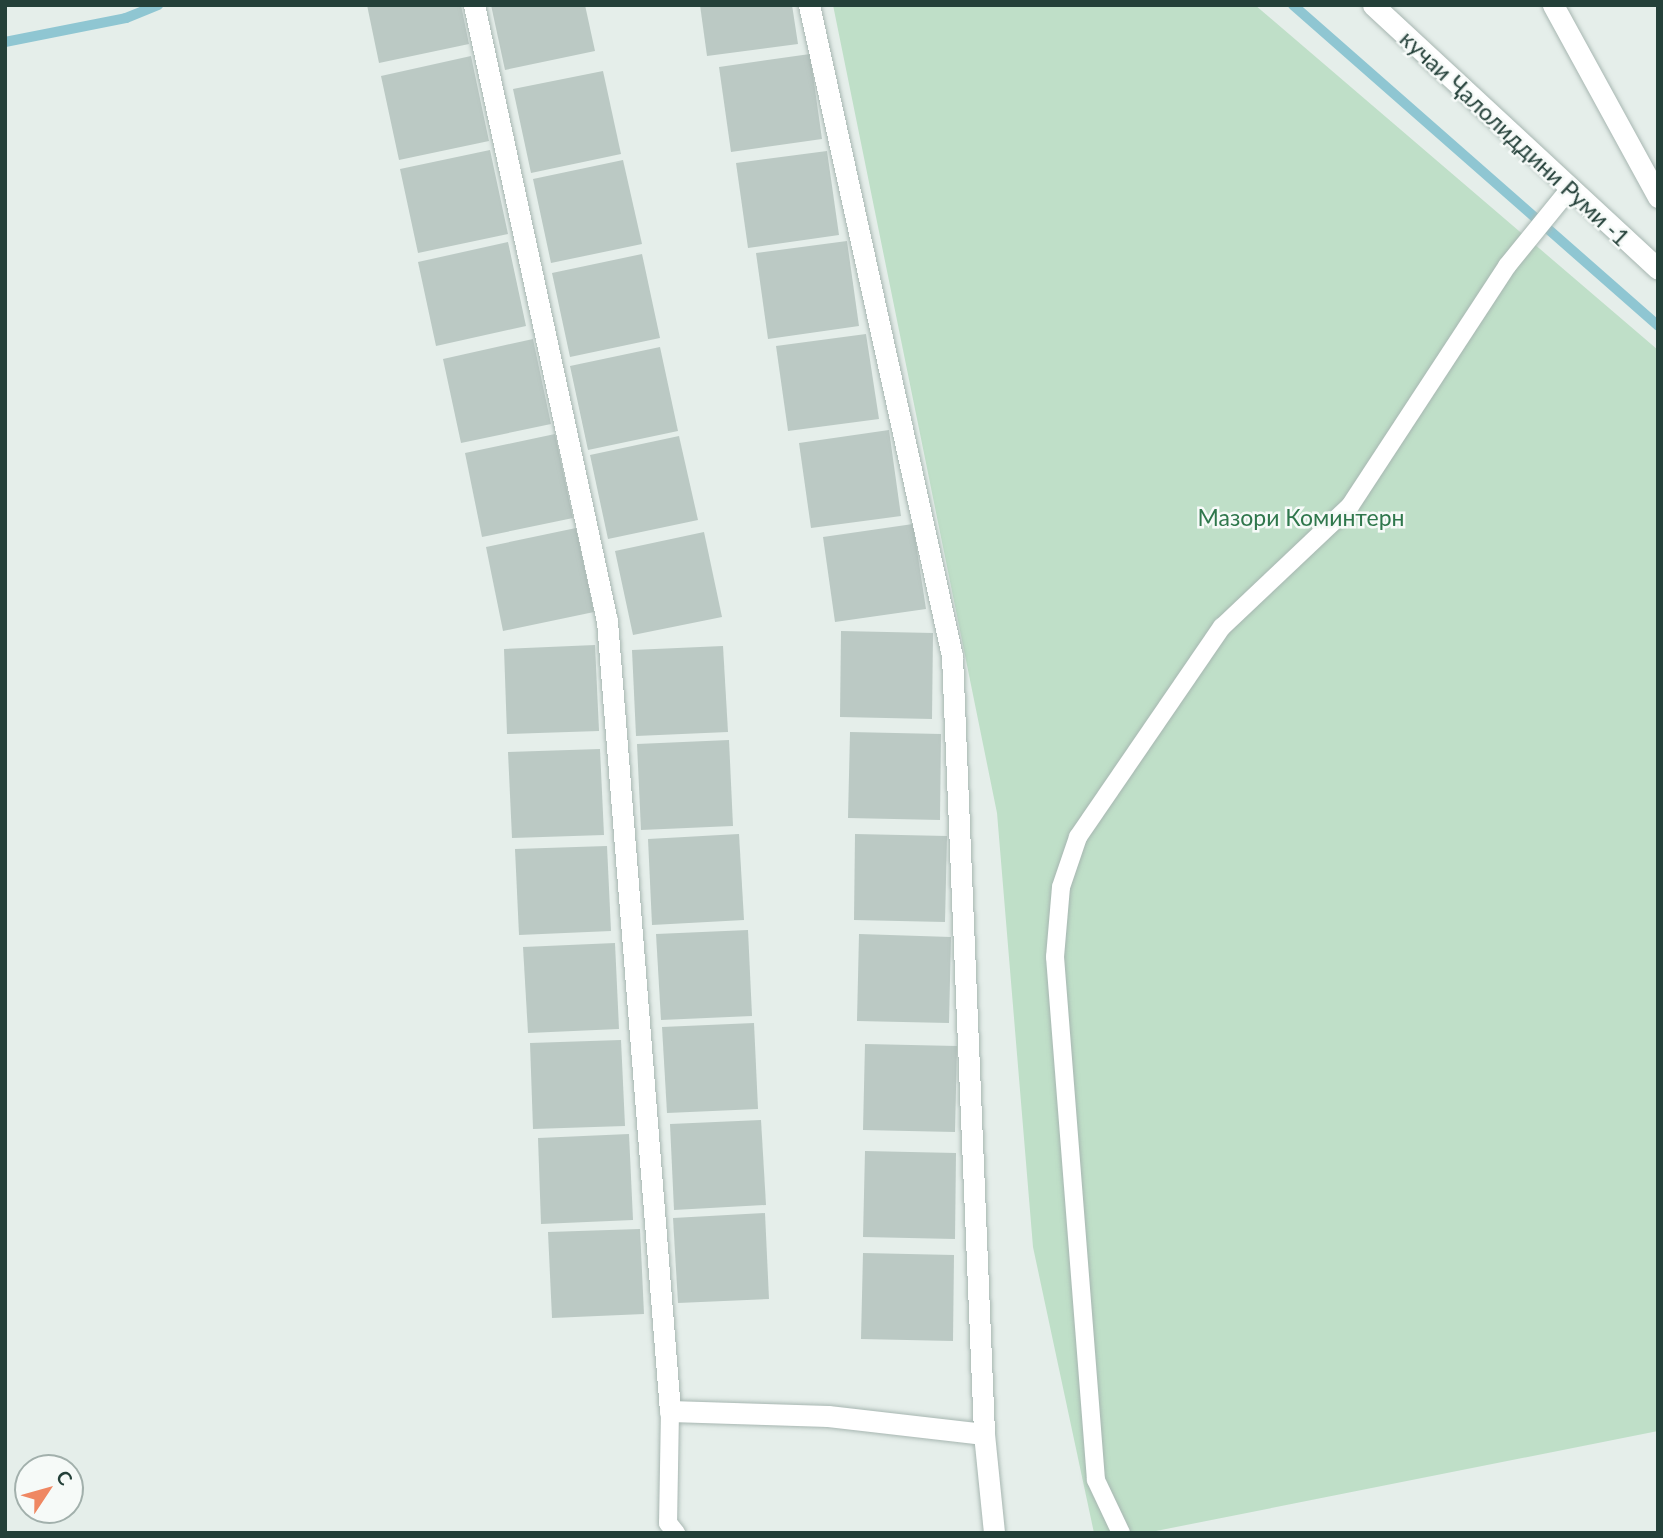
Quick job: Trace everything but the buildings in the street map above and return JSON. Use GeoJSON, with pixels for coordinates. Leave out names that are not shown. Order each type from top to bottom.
{"type":"FeatureCollection","features":[{"type":"Feature","properties":{"kind":"street"},"geometry":{"type":"LineString","coordinates":[[474,5],[607,621],[670,1412],[828,1416],[984,1434]]}},
{"type":"Feature","properties":{"kind":"street"},"geometry":{"type":"LineString","coordinates":[[809,5],[953,656],[984,1434],[994,1533]]}},
{"type":"Feature","properties":{"kind":"street","name":"кучаи Ҷалолиддини Руми -1"},"geometry":{"type":"LineString","coordinates":[[1373,5],[1568,191],[1658,269]]}},
{"type":"Feature","properties":{"kind":"street"},"geometry":{"type":"LineString","coordinates":[[1553,5],[1658,197]]}},
{"type":"Feature","properties":{"kind":"lane"},"geometry":{"type":"LineString","coordinates":[[1121,1533],[1096,1480],[1055,957],[1061,887],[1078,837],[1222,627],[1350,506],[1518,251],[1568,191]]}},
{"type":"Feature","properties":{"kind":"lane"},"geometry":{"type":"LineString","coordinates":[[670,1412],[668,1523],[676,1533]]}},
{"type":"Feature","properties":{"kind":"green space","name":"Мазори Коминтерн"},"geometry":{"type":"Polygon","coordinates":[[[833,5],[1255,5],[1658,350],[1658,1431],[1146,1533],[1094,1533],[1033,1247],[997,813],[833,5]]]}},
{"type":"Feature","properties":{"kind":"waterway"},"geometry":{"type":"LineString","coordinates":[[5,42],[126,18],[158,5]]}},
{"type":"Feature","properties":{"kind":"waterway"},"geometry":{"type":"LineString","coordinates":[[1293,5],[1658,326]]}}]}
